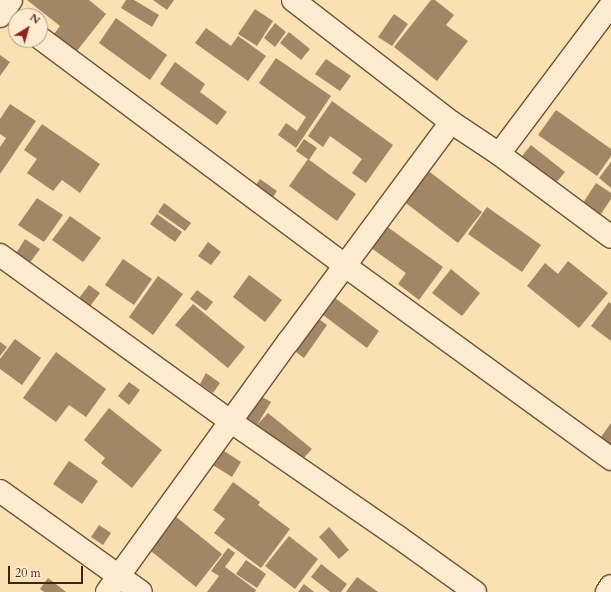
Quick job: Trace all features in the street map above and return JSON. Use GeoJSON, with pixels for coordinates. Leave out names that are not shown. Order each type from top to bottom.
{"type":"FeatureCollection","features":[{"type":"Feature","properties":{"kind":"street"},"geometry":{"type":"LineString","coordinates":[[293,0],[451,122],[498,154],[611,237]]}},
{"type":"Feature","properties":{"kind":"street"},"geometry":{"type":"LineString","coordinates":[[498,154],[611,5]]}},
{"type":"Feature","properties":{"kind":"street"},"geometry":{"type":"LineString","coordinates":[[48,44],[344,265],[611,459]]}},
{"type":"Feature","properties":{"kind":"street"},"geometry":{"type":"LineString","coordinates":[[113,584],[344,265],[451,122]]}},
{"type":"Feature","properties":{"kind":"street"},"geometry":{"type":"LineString","coordinates":[[0,255],[230,421],[397,536],[475,592]]}},
{"type":"Feature","properties":{"kind":"street"},"geometry":{"type":"LineString","coordinates":[[0,491],[113,584],[141,592]]}},
{"type":"Feature","properties":{"kind":"street"},"geometry":{"type":"LineString","coordinates":[[607,592],[611,586]]}},
{"type":"Feature","properties":{"kind":"building"},"geometry":{"type":"Polygon","coordinates":[[[27,0],[89,0],[106,14],[76,52],[54,34],[60,26],[48,17],[48,8],[37,8],[27,0]]]}},
{"type":"Feature","properties":{"kind":"building"},"geometry":{"type":"Polygon","coordinates":[[[126,0],[134,0],[159,15],[152,27],[121,8],[126,0]]]}},
{"type":"Feature","properties":{"kind":"building"},"geometry":{"type":"Polygon","coordinates":[[[153,0],[174,0],[167,10],[153,0]]]}},
{"type":"Feature","properties":{"kind":"building"},"geometry":{"type":"Polygon","coordinates":[[[431,0],[435,0],[454,15],[446,25],[468,41],[437,81],[394,47],[431,0]]]}},
{"type":"Feature","properties":{"kind":"building"},"geometry":{"type":"Polygon","coordinates":[[[255,9],[273,21],[257,46],[238,34],[255,9]]]}},
{"type":"Feature","properties":{"kind":"building"},"geometry":{"type":"Polygon","coordinates":[[[394,14],[408,24],[392,46],[378,37],[394,14]]]}},
{"type":"Feature","properties":{"kind":"building"},"geometry":{"type":"Polygon","coordinates":[[[116,18],[167,55],[150,80],[99,43],[116,18]]]}},
{"type":"Feature","properties":{"kind":"building"},"geometry":{"type":"Polygon","coordinates":[[[275,23],[286,32],[275,47],[264,38],[275,23]]]}},
{"type":"Feature","properties":{"kind":"building"},"geometry":{"type":"Polygon","coordinates":[[[206,28],[231,46],[238,36],[266,56],[248,81],[195,43],[206,28]]]}},
{"type":"Feature","properties":{"kind":"building"},"geometry":{"type":"Polygon","coordinates":[[[289,32],[310,49],[301,60],[280,43],[289,32]]]}},
{"type":"Feature","properties":{"kind":"building"},"geometry":{"type":"Polygon","coordinates":[[[0,55],[10,62],[0,76],[0,55]]]}},
{"type":"Feature","properties":{"kind":"building"},"geometry":{"type":"Polygon","coordinates":[[[276,58],[331,96],[296,148],[278,135],[286,123],[297,131],[306,117],[259,83],[276,58]]]}},
{"type":"Feature","properties":{"kind":"building"},"geometry":{"type":"Polygon","coordinates":[[[326,59],[351,76],[340,91],[315,74],[326,59]]]}},
{"type":"Feature","properties":{"kind":"building"},"geometry":{"type":"Polygon","coordinates":[[[175,62],[205,84],[200,92],[227,112],[217,125],[160,84],[175,62]]]}},
{"type":"Feature","properties":{"kind":"building"},"geometry":{"type":"Polygon","coordinates":[[[332,101],[393,145],[366,183],[352,173],[362,159],[330,136],[323,147],[308,136],[332,101]]]}},
{"type":"Feature","properties":{"kind":"building"},"geometry":{"type":"Polygon","coordinates":[[[10,104],[36,121],[0,174],[0,147],[6,138],[0,134],[0,119],[10,104]]]}},
{"type":"Feature","properties":{"kind":"building"},"geometry":{"type":"Polygon","coordinates":[[[556,110],[611,149],[611,156],[597,176],[538,135],[556,110]]]}},
{"type":"Feature","properties":{"kind":"building"},"geometry":{"type":"Polygon","coordinates":[[[42,124],[100,164],[80,193],[62,180],[53,191],[27,173],[37,159],[24,150],[42,124]]]}},
{"type":"Feature","properties":{"kind":"building"},"geometry":{"type":"Polygon","coordinates":[[[304,139],[317,148],[309,160],[296,151],[304,139]]]}},
{"type":"Feature","properties":{"kind":"building"},"geometry":{"type":"Polygon","coordinates":[[[531,145],[565,172],[555,184],[522,156],[531,145]]]}},
{"type":"Feature","properties":{"kind":"building"},"geometry":{"type":"Polygon","coordinates":[[[308,159],[356,194],[337,221],[289,186],[308,159]]]}},
{"type":"Feature","properties":{"kind":"building"},"geometry":{"type":"Polygon","coordinates":[[[611,162],[611,188],[599,178],[611,162]]]}},
{"type":"Feature","properties":{"kind":"building"},"geometry":{"type":"Polygon","coordinates":[[[422,166],[482,212],[458,243],[398,197],[422,166]]]}},
{"type":"Feature","properties":{"kind":"building"},"geometry":{"type":"Polygon","coordinates":[[[260,179],[277,191],[269,203],[252,191],[260,179]]]}},
{"type":"Feature","properties":{"kind":"building"},"geometry":{"type":"Polygon","coordinates":[[[596,183],[611,193],[611,199],[601,214],[583,203],[596,183]]]}},
{"type":"Feature","properties":{"kind":"building"},"geometry":{"type":"Polygon","coordinates":[[[37,198],[63,215],[44,242],[18,225],[37,198]]]}},
{"type":"Feature","properties":{"kind":"building"},"geometry":{"type":"Polygon","coordinates":[[[164,203],[191,223],[185,231],[158,212],[164,203]]]}},
{"type":"Feature","properties":{"kind":"building"},"geometry":{"type":"Polygon","coordinates":[[[487,207],[541,245],[522,272],[468,234],[487,207]]]}},
{"type":"Feature","properties":{"kind":"building"},"geometry":{"type":"Polygon","coordinates":[[[157,214],[182,232],[175,242],[150,224],[157,214]]]}},
{"type":"Feature","properties":{"kind":"building"},"geometry":{"type":"Polygon","coordinates":[[[70,216],[101,238],[83,262],[52,240],[70,216]]]}},
{"type":"Feature","properties":{"kind":"building"},"geometry":{"type":"Polygon","coordinates":[[[382,223],[443,267],[419,300],[398,284],[406,273],[367,245],[382,223]]]}},
{"type":"Feature","properties":{"kind":"building"},"geometry":{"type":"Polygon","coordinates":[[[25,239],[40,249],[29,264],[15,255],[25,239]]]}},
{"type":"Feature","properties":{"kind":"building"},"geometry":{"type":"Polygon","coordinates":[[[208,242],[221,252],[211,265],[198,256],[208,242]]]}},
{"type":"Feature","properties":{"kind":"building"},"geometry":{"type":"Polygon","coordinates":[[[123,259],[152,279],[134,305],[105,285],[123,259]]]}},
{"type":"Feature","properties":{"kind":"building"},"geometry":{"type":"Polygon","coordinates":[[[568,261],[608,293],[579,328],[527,286],[545,263],[558,274],[568,261]]]}},
{"type":"Feature","properties":{"kind":"building"},"geometry":{"type":"Polygon","coordinates":[[[451,269],[480,293],[462,316],[432,293],[451,269]]]}},
{"type":"Feature","properties":{"kind":"building"},"geometry":{"type":"Polygon","coordinates":[[[249,275],[282,300],[265,322],[233,297],[249,275]]]}},
{"type":"Feature","properties":{"kind":"building"},"geometry":{"type":"Polygon","coordinates":[[[158,276],[183,294],[153,335],[129,317],[158,276]]]}},
{"type":"Feature","properties":{"kind":"building"},"geometry":{"type":"Polygon","coordinates":[[[89,285],[100,293],[90,306],[79,298],[89,285]]]}},
{"type":"Feature","properties":{"kind":"building"},"geometry":{"type":"Polygon","coordinates":[[[197,290],[213,302],[206,311],[190,299],[197,290]]]}},
{"type":"Feature","properties":{"kind":"building"},"geometry":{"type":"Polygon","coordinates":[[[331,295],[379,331],[367,348],[319,312],[331,295]]]}},
{"type":"Feature","properties":{"kind":"building"},"geometry":{"type":"Polygon","coordinates":[[[609,302],[611,304],[611,341],[591,326],[609,302]]]}},
{"type":"Feature","properties":{"kind":"building"},"geometry":{"type":"Polygon","coordinates":[[[193,304],[245,347],[228,368],[175,325],[193,304]]]}},
{"type":"Feature","properties":{"kind":"building"},"geometry":{"type":"Polygon","coordinates":[[[315,316],[327,325],[304,358],[292,349],[315,316]]]}},
{"type":"Feature","properties":{"kind":"building"},"geometry":{"type":"Polygon","coordinates":[[[15,339],[41,358],[22,385],[0,369],[0,359],[15,339]]]}},
{"type":"Feature","properties":{"kind":"building"},"geometry":{"type":"Polygon","coordinates":[[[0,342],[7,347],[0,356],[0,342]]]}},
{"type":"Feature","properties":{"kind":"building"},"geometry":{"type":"Polygon","coordinates":[[[56,352],[106,389],[86,417],[69,405],[56,422],[23,398],[56,352]]]}},
{"type":"Feature","properties":{"kind":"building"},"geometry":{"type":"Polygon","coordinates":[[[206,373],[220,383],[213,393],[200,384],[206,373]]]}},
{"type":"Feature","properties":{"kind":"building"},"geometry":{"type":"Polygon","coordinates":[[[129,382],[140,390],[129,405],[118,396],[129,382]]]}},
{"type":"Feature","properties":{"kind":"building"},"geometry":{"type":"Polygon","coordinates":[[[257,394],[271,402],[257,425],[244,417],[257,394]]]}},
{"type":"Feature","properties":{"kind":"building"},"geometry":{"type":"Polygon","coordinates":[[[109,408],[162,450],[132,488],[101,463],[105,458],[84,440],[109,408]]]}},
{"type":"Feature","properties":{"kind":"building"},"geometry":{"type":"Polygon","coordinates":[[[268,413],[312,449],[300,462],[256,426],[268,413]]]}},
{"type":"Feature","properties":{"kind":"building"},"geometry":{"type":"Polygon","coordinates":[[[611,423],[611,444],[601,437],[611,423]]]}},
{"type":"Feature","properties":{"kind":"building"},"geometry":{"type":"Polygon","coordinates":[[[218,447],[241,462],[232,477],[208,462],[218,447]]]}},
{"type":"Feature","properties":{"kind":"building"},"geometry":{"type":"Polygon","coordinates":[[[69,461],[98,481],[82,504],[53,484],[69,461]]]}},
{"type":"Feature","properties":{"kind":"building"},"geometry":{"type":"Polygon","coordinates":[[[233,482],[260,502],[258,505],[290,529],[261,568],[214,533],[225,519],[213,510],[233,482]]]}},
{"type":"Feature","properties":{"kind":"building"},"geometry":{"type":"Polygon","coordinates":[[[169,511],[222,554],[196,587],[142,544],[169,511]]]}},
{"type":"Feature","properties":{"kind":"building"},"geometry":{"type":"Polygon","coordinates":[[[99,525],[111,533],[103,545],[91,537],[99,525]]]}},
{"type":"Feature","properties":{"kind":"building"},"geometry":{"type":"Polygon","coordinates":[[[329,527],[349,550],[339,559],[319,537],[329,527]]]}},
{"type":"Feature","properties":{"kind":"building"},"geometry":{"type":"Polygon","coordinates":[[[289,536],[318,559],[295,589],[265,566],[289,536]]]}},
{"type":"Feature","properties":{"kind":"building"},"geometry":{"type":"Polygon","coordinates":[[[228,548],[235,553],[225,567],[256,590],[255,592],[207,592],[219,576],[211,571],[228,548]]]}},
{"type":"Feature","properties":{"kind":"building"},"geometry":{"type":"Polygon","coordinates":[[[246,560],[266,574],[257,588],[236,574],[246,560]]]}},
{"type":"Feature","properties":{"kind":"building"},"geometry":{"type":"Polygon","coordinates":[[[321,564],[347,584],[341,592],[330,592],[311,577],[321,564]]]}},
{"type":"Feature","properties":{"kind":"building"},"geometry":{"type":"Polygon","coordinates":[[[357,577],[378,592],[346,592],[357,577]]]}},
{"type":"Feature","properties":{"kind":"building"},"geometry":{"type":"Polygon","coordinates":[[[48,578],[66,592],[44,592],[40,589],[48,578]]]}},
{"type":"Feature","properties":{"kind":"building"},"geometry":{"type":"Polygon","coordinates":[[[304,584],[314,592],[298,592],[304,584]]]}}]}
